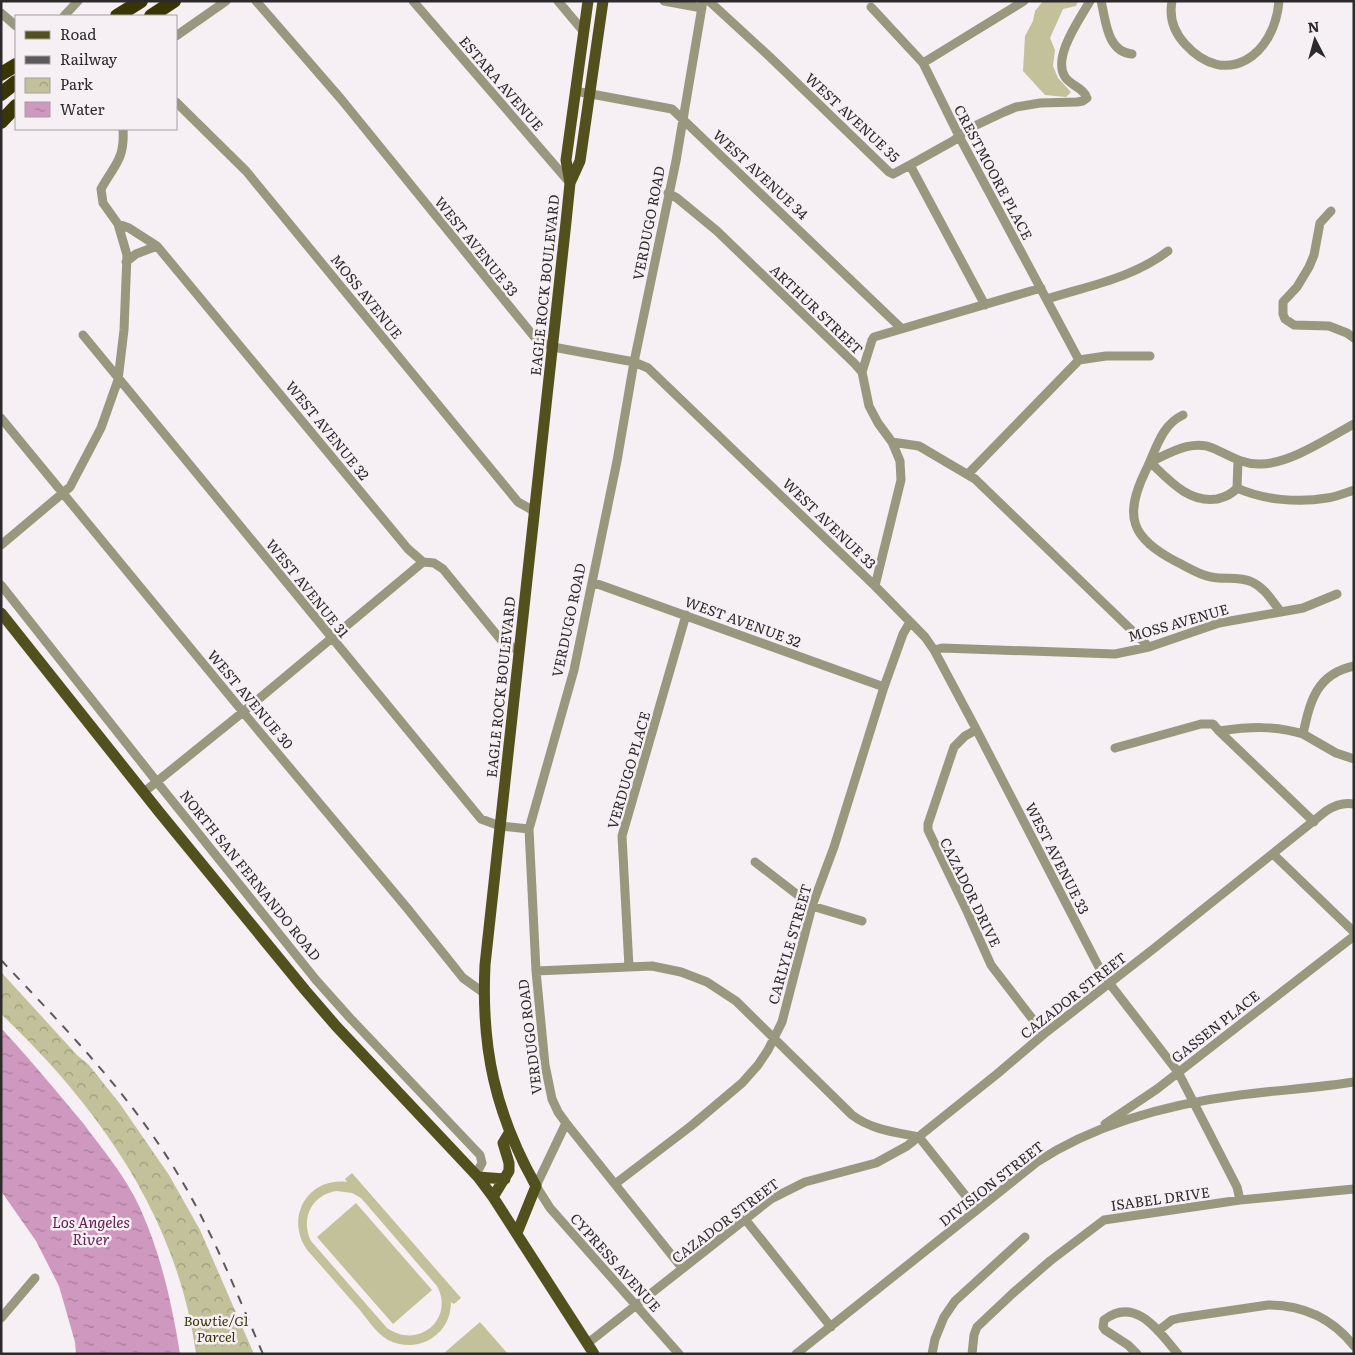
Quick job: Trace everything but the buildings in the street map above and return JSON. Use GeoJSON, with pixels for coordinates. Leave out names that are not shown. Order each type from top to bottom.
{"type":"FeatureCollection","features":[{"type":"Feature","properties":{"kind":"highway"},"geometry":{"type":"LineString","coordinates":[[119,15],[141,1]]}},
{"type":"Feature","properties":{"kind":"highway"},"geometry":{"type":"LineString","coordinates":[[153,15],[174,1]]}},
{"type":"Feature","properties":{"kind":"highway"},"geometry":{"type":"LineString","coordinates":[[1,74],[15,66]]}},
{"type":"Feature","properties":{"kind":"highway"},"geometry":{"type":"LineString","coordinates":[[1,94],[15,83]]}},
{"type":"Feature","properties":{"kind":"highway"},"geometry":{"type":"LineString","coordinates":[[1,115],[15,106]]}},
{"type":"Feature","properties":{"kind":"highway"},"geometry":{"type":"LineString","coordinates":[[1,122],[15,106]]}},
{"type":"Feature","properties":{"kind":"main road","name":"EAGLE ROCK BOULEVARD"},"geometry":{"type":"LineString","coordinates":[[536,1186],[509,1133],[495,1090],[485,1028],[484,993],[500,826],[570,183],[566,160],[588,1]]}},
{"type":"Feature","properties":{"kind":"main road","name":"EAGLE ROCK BOULEVARD"},"geometry":{"type":"LineString","coordinates":[[570,183],[580,161],[604,1]]}},
{"type":"Feature","properties":{"kind":"main road"},"geometry":{"type":"LineString","coordinates":[[1,613],[305,990],[336,1026],[477,1175],[517,1233],[594,1354]]}},
{"type":"Feature","properties":{"kind":"main road"},"geometry":{"type":"LineString","coordinates":[[493,1197],[505,1179],[509,1167],[503,1143],[509,1133]]}},
{"type":"Feature","properties":{"kind":"main road"},"geometry":{"type":"LineString","coordinates":[[477,1175],[505,1179]]}},
{"type":"Feature","properties":{"kind":"main road"},"geometry":{"type":"LineString","coordinates":[[517,1233],[536,1186]]}},
{"type":"Feature","properties":{"kind":"street"},"geometry":{"type":"LineString","coordinates":[[65,15],[78,1]]}},
{"type":"Feature","properties":{"kind":"street"},"geometry":{"type":"LineString","coordinates":[[178,35],[226,1]]}},
{"type":"Feature","properties":{"kind":"street","name":"WEST AVENUE 33"},"geometry":{"type":"LineString","coordinates":[[256,1],[341,99],[536,339],[553,347],[634,362],[648,368],[875,586],[924,637],[934,650],[1108,984],[1178,1072],[1237,1186],[1240,1200]]}},
{"type":"Feature","properties":{"kind":"street","name":"ESTARA AVENUE"},"geometry":{"type":"LineString","coordinates":[[413,1],[570,183]]}},
{"type":"Feature","properties":{"kind":"street"},"geometry":{"type":"LineString","coordinates":[[558,1],[584,32]]}},
{"type":"Feature","properties":{"kind":"street"},"geometry":{"type":"LineString","coordinates":[[664,1],[705,4]]}},
{"type":"Feature","properties":{"kind":"street"},"geometry":{"type":"LineString","coordinates":[[922,63],[1024,1]]}},
{"type":"Feature","properties":{"kind":"street"},"geometry":{"type":"LineString","coordinates":[[910,165],[968,129],[1016,107],[1040,103],[1076,102],[1087,98],[1086,93],[1066,79],[1061,65],[1064,49],[1090,1]]}},
{"type":"Feature","properties":{"kind":"street"},"geometry":{"type":"LineString","coordinates":[[1101,1],[1112,42],[1121,51],[1132,54]]}},
{"type":"Feature","properties":{"kind":"street"},"geometry":{"type":"LineString","coordinates":[[1172,1],[1171,15],[1180,38],[1196,55],[1210,62],[1229,65],[1239,63],[1256,54],[1262,47],[1272,31],[1279,1]]}},
{"type":"Feature","properties":{"kind":"street","name":"VERDUGO ROAD"},"geometry":{"type":"LineString","coordinates":[[566,1123],[558,1112],[548,1087],[536,971],[529,829],[574,670],[617,461],[634,362],[676,161],[682,118],[705,4]]}},
{"type":"Feature","properties":{"kind":"street","name":"WEST AVENUE 35"},"geometry":{"type":"LineString","coordinates":[[705,4],[756,44],[889,172],[893,174],[910,165],[985,305]]}},
{"type":"Feature","properties":{"kind":"street","name":"CRESTMOORE PLACE"},"geometry":{"type":"LineString","coordinates":[[871,7],[922,63],[1079,360]]}},
{"type":"Feature","properties":{"kind":"street"},"geometry":{"type":"LineString","coordinates":[[1,13],[13,24]]}},
{"type":"Feature","properties":{"kind":"street","name":"WEST AVENUE 34"},"geometry":{"type":"LineString","coordinates":[[575,91],[672,109],[902,329]]}},
{"type":"Feature","properties":{"kind":"street","name":"MOSS AVENUE"},"geometry":{"type":"LineString","coordinates":[[178,104],[246,171],[518,502],[534,511]]}},
{"type":"Feature","properties":{"kind":"street"},"geometry":{"type":"LineString","coordinates":[[1,545],[70,488],[101,428],[118,380],[124,330],[127,255],[118,224],[103,203],[101,189],[117,165],[121,155],[123,130]]}},
{"type":"Feature","properties":{"kind":"street","name":"ARTHUR STREET"},"geometry":{"type":"LineString","coordinates":[[668,194],[677,198],[717,231],[862,372],[870,406],[878,423],[892,442]]}},
{"type":"Feature","properties":{"kind":"street"},"geometry":{"type":"LineString","coordinates":[[1331,210],[1320,223],[1314,255],[1309,267],[1297,287],[1283,302],[1283,314],[1285,319],[1294,326],[1329,326],[1354,338]]}},
{"type":"Feature","properties":{"kind":"street","name":"WEST AVENUE 32"},"geometry":{"type":"LineString","coordinates":[[118,224],[129,228],[157,246],[408,549],[423,562],[434,563],[443,569],[501,640],[519,651]]}},
{"type":"Feature","properties":{"kind":"street"},"geometry":{"type":"LineString","coordinates":[[126,262],[136,254],[157,246]]}},
{"type":"Feature","properties":{"kind":"street"},"geometry":{"type":"LineString","coordinates":[[1047,299],[1129,274],[1149,264],[1168,251]]}},
{"type":"Feature","properties":{"kind":"street"},"geometry":{"type":"LineString","coordinates":[[862,372],[874,337],[1041,288]]}},
{"type":"Feature","properties":{"kind":"street","name":"WEST AVENUE 31"},"geometry":{"type":"LineString","coordinates":[[83,335],[118,380],[481,819],[500,826],[529,829]]}},
{"type":"Feature","properties":{"kind":"street"},"geometry":{"type":"LineString","coordinates":[[968,474],[1079,360],[1122,355],[1150,356]]}},
{"type":"Feature","properties":{"kind":"street"},"geometry":{"type":"LineString","coordinates":[[1183,415],[1166,426],[1139,485],[1133,504],[1135,522],[1144,539],[1157,552],[1201,574],[1218,579],[1243,579],[1258,585],[1281,612]]}},
{"type":"Feature","properties":{"kind":"street","name":"WEST AVENUE 30"},"geometry":{"type":"LineString","coordinates":[[1,418],[242,712],[394,893],[462,978],[484,993]]}},
{"type":"Feature","properties":{"kind":"street"},"geometry":{"type":"LineString","coordinates":[[1150,462],[1183,448],[1198,445],[1215,449],[1238,461],[1259,464],[1280,461],[1354,424]]}},
{"type":"Feature","properties":{"kind":"street"},"geometry":{"type":"LineString","coordinates":[[892,442],[919,446],[975,479],[1149,647]]}},
{"type":"Feature","properties":{"kind":"street"},"geometry":{"type":"LineString","coordinates":[[875,586],[901,480],[900,461],[892,442]]}},
{"type":"Feature","properties":{"kind":"street"},"geometry":{"type":"LineString","coordinates":[[1150,462],[1179,489],[1196,497],[1212,499],[1231,495],[1238,488],[1238,461]]}},
{"type":"Feature","properties":{"kind":"street"},"geometry":{"type":"LineString","coordinates":[[1238,488],[1248,493],[1281,499],[1300,500],[1328,498],[1354,490]]}},
{"type":"Feature","properties":{"kind":"street"},"geometry":{"type":"LineString","coordinates":[[144,792],[423,562]]}},
{"type":"Feature","properties":{"kind":"street","name":"WEST AVENUE 32"},"geometry":{"type":"LineString","coordinates":[[592,582],[884,687]]}},
{"type":"Feature","properties":{"kind":"street","name":"NORTH SAN FERNANDO ROAD"},"geometry":{"type":"LineString","coordinates":[[1,585],[316,980],[480,1154],[482,1163],[477,1175]]}},
{"type":"Feature","properties":{"kind":"street","name":"MOSS AVENUE"},"geometry":{"type":"LineString","coordinates":[[934,650],[942,648],[1115,654],[1149,647],[1219,623],[1303,608],[1337,594]]}},
{"type":"Feature","properties":{"kind":"street","name":"VERDUGO PLACE"},"geometry":{"type":"LineString","coordinates":[[629,967],[622,836],[686,616]]}},
{"type":"Feature","properties":{"kind":"street","name":"CARLYLE STREET"},"geometry":{"type":"LineString","coordinates":[[615,1184],[691,1126],[742,1083],[758,1065],[774,1039],[782,1022],[812,906],[834,847],[884,687],[903,634],[910,622]]}},
{"type":"Feature","properties":{"kind":"street"},"geometry":{"type":"LineString","coordinates":[[1302,734],[1308,707],[1318,688],[1333,674],[1354,666]]}},
{"type":"Feature","properties":{"kind":"street"},"geometry":{"type":"LineString","coordinates":[[1115,748],[1201,724],[1213,724],[1314,822]]}},
{"type":"Feature","properties":{"kind":"street"},"geometry":{"type":"LineString","coordinates":[[1219,731],[1249,727],[1280,728],[1302,734],[1336,753],[1354,759]]}},
{"type":"Feature","properties":{"kind":"street","name":"CAZADOR DRIVE"},"geometry":{"type":"LineString","coordinates":[[976,730],[965,736],[954,747],[928,824],[928,830],[991,965],[1044,1034]]}},
{"type":"Feature","properties":{"kind":"street","name":"CAZADOR STREET"},"geometry":{"type":"LineString","coordinates":[[588,1343],[771,1199],[793,1187],[826,1175],[876,1163],[898,1152],[997,1074],[1044,1034],[1334,806],[1343,803],[1354,804]]}},
{"type":"Feature","properties":{"kind":"street"},"geometry":{"type":"LineString","coordinates":[[1273,854],[1354,932]]}},
{"type":"Feature","properties":{"kind":"street"},"geometry":{"type":"LineString","coordinates":[[755,862],[812,906],[862,921]]}},
{"type":"Feature","properties":{"kind":"street","name":"GASSEN PLACE"},"geometry":{"type":"LineString","coordinates":[[1089,1133],[1157,1089],[1354,936]]}},
{"type":"Feature","properties":{"kind":"street"},"geometry":{"type":"LineString","coordinates":[[536,971],[652,966],[669,969],[707,982],[736,1001],[858,1119],[878,1129],[919,1136],[977,1210]]}},
{"type":"Feature","properties":{"kind":"street","name":"DIVISION STREET"},"geometry":{"type":"LineString","coordinates":[[796,1354],[1037,1162],[1089,1133],[1128,1119],[1194,1101],[1354,1082]]}},
{"type":"Feature","properties":{"kind":"street"},"geometry":{"type":"LineString","coordinates":[[536,1186],[566,1123],[682,1268]]}},
{"type":"Feature","properties":{"kind":"street","name":"CYPRESS AVENUE"},"geometry":{"type":"LineString","coordinates":[[536,1186],[550,1208],[679,1354]]}},
{"type":"Feature","properties":{"kind":"street","name":"ISABEL DRIVE"},"geometry":{"type":"LineString","coordinates":[[972,1354],[977,1327],[1050,1261],[1104,1220],[1240,1200],[1354,1189]]}},
{"type":"Feature","properties":{"kind":"street"},"geometry":{"type":"LineString","coordinates":[[745,1219],[831,1326]]}},
{"type":"Feature","properties":{"kind":"street"},"geometry":{"type":"LineString","coordinates":[[932,1354],[935,1339],[944,1317],[955,1301],[1025,1237]]}},
{"type":"Feature","properties":{"kind":"street"},"geometry":{"type":"LineString","coordinates":[[1,1318],[35,1278]]}},
{"type":"Feature","properties":{"kind":"street"},"geometry":{"type":"LineString","coordinates":[[1158,1331],[1166,1324],[1180,1318],[1279,1305],[1302,1309],[1324,1318],[1345,1335],[1354,1346]]}},
{"type":"Feature","properties":{"kind":"street"},"geometry":{"type":"LineString","coordinates":[[1137,1354],[1128,1345],[1105,1330],[1103,1324],[1107,1318],[1124,1313],[1138,1314],[1150,1322],[1178,1354]]}},
{"type":"Feature","properties":{"kind":"green space"},"geometry":{"type":"Polygon","coordinates":[[[1043,1],[1078,1],[1076,6],[1063,9],[1050,38],[1055,50],[1053,66],[1058,78],[1071,92],[1066,97],[1045,95],[1023,71],[1025,36],[1033,21],[1035,11],[1043,1]]]}},
{"type":"Feature","properties":{"kind":"green space","name":"Bowtie/G1 Parcel"},"geometry":{"type":"Polygon","coordinates":[[[1,972],[77,1055],[89,1065],[120,1104],[169,1175],[200,1230],[254,1354],[196,1354],[186,1304],[172,1256],[152,1211],[128,1167],[101,1126],[70,1087],[1,1014],[1,972]]]}},
{"type":"Feature","properties":{"kind":"green space"},"geometry":{"type":"Polygon","coordinates":[[[352,1173],[461,1298],[454,1304],[451,1302],[450,1312],[444,1327],[437,1335],[427,1341],[405,1345],[388,1340],[380,1334],[308,1251],[301,1239],[298,1226],[299,1214],[303,1203],[311,1193],[321,1186],[333,1182],[347,1182],[345,1179],[352,1173]],[[337,1191],[328,1193],[315,1202],[310,1209],[307,1224],[311,1241],[387,1328],[399,1334],[421,1333],[430,1328],[437,1320],[441,1310],[441,1298],[437,1286],[361,1198],[352,1193],[337,1191]]]}},
{"type":"Feature","properties":{"kind":"green space"},"geometry":{"type":"Polygon","coordinates":[[[356,1203],[432,1290],[393,1324],[317,1237],[356,1203]]]}},
{"type":"Feature","properties":{"kind":"green space"},"geometry":{"type":"Polygon","coordinates":[[[480,1322],[508,1354],[443,1354],[480,1322]]]}},
{"type":"Feature","properties":{"kind":"water","name":"Los Angeles River"},"geometry":{"type":"Polygon","coordinates":[[[1,1028],[83,1123],[128,1185],[140,1208],[160,1261],[180,1354],[76,1354],[75,1342],[59,1286],[36,1241],[1,1191],[1,1028]]]}},
{"type":"Feature","properties":{"kind":"railway"},"geometry":{"type":"LineString","coordinates":[[1,960],[113,1083],[153,1135],[197,1209],[232,1281],[263,1354]]}}]}
